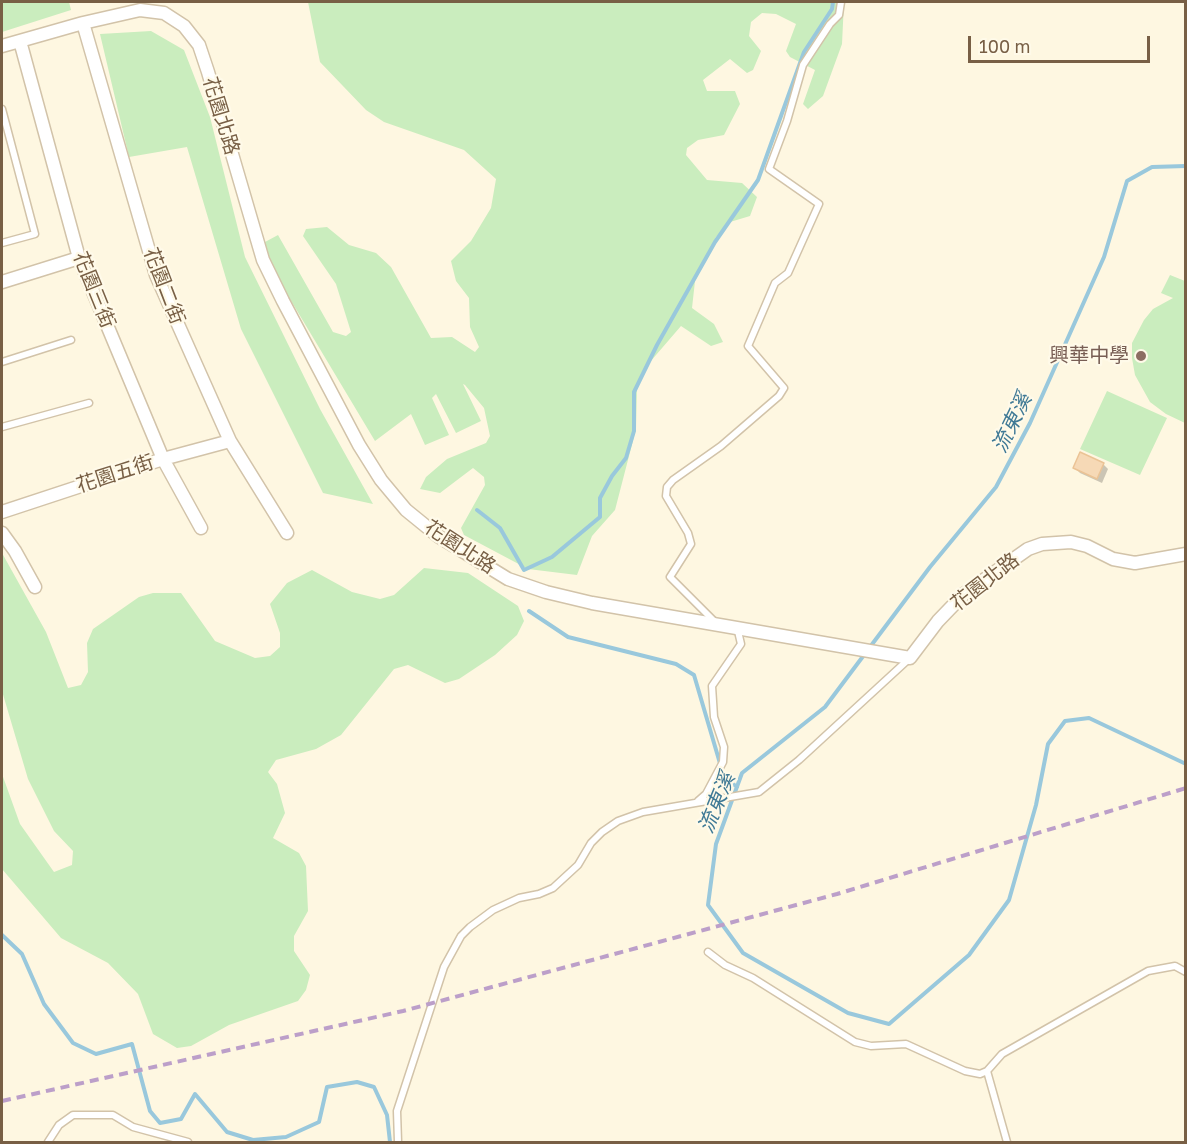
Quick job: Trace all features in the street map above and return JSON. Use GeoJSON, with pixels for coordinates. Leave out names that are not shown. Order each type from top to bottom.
{"type":"FeatureCollection","features":[{"type":"Feature","properties":{"kind":"street","name":"花園北路"},"geometry":{"type":"LineString","coordinates":[[2,46],[140,10],[164,13],[184,26],[199,45],[263,260],[359,445],[381,480],[406,510],[438,536],[508,579],[546,592],[592,603],[910,658],[964,594],[1028,549],[1042,544],[1071,542],[1087,546],[1113,559],[1135,563],[1185,554]]}},
{"type":"Feature","properties":{"kind":"street","name":"花園二街"},"geometry":{"type":"LineString","coordinates":[[84,23],[156,274],[230,441],[286,533]]}},
{"type":"Feature","properties":{"kind":"street","name":"花園三街"},"geometry":{"type":"LineString","coordinates":[[20,41],[79,258],[163,459],[201,528]]}},
{"type":"Feature","properties":{"kind":"street"},"geometry":{"type":"LineString","coordinates":[[2,282],[79,258]]}},
{"type":"Feature","properties":{"kind":"street","name":"花園五街"},"geometry":{"type":"LineString","coordinates":[[2,512],[163,459],[230,441]]}},
{"type":"Feature","properties":{"kind":"street"},"geometry":{"type":"LineString","coordinates":[[2,533],[35,587]]}},
{"type":"Feature","properties":{"kind":"lane"},"geometry":{"type":"LineString","coordinates":[[716,624],[670,577],[691,544],[688,533],[666,496],[667,487],[673,480],[721,446],[779,396],[784,388],[748,345],[775,283],[788,273],[819,204],[769,169],[787,121],[803,65],[839,15],[841,2]]}},
{"type":"Feature","properties":{"kind":"lane"},"geometry":{"type":"LineString","coordinates":[[2,109],[35,234],[2,243]]}},
{"type":"Feature","properties":{"kind":"lane"},"geometry":{"type":"LineString","coordinates":[[2,362],[71,340]]}},
{"type":"Feature","properties":{"kind":"lane"},"geometry":{"type":"LineString","coordinates":[[2,427],[89,403]]}},
{"type":"Feature","properties":{"kind":"lane"},"geometry":{"type":"LineString","coordinates":[[700,801],[723,762],[724,747],[714,717],[712,686],[741,644],[737,627]]}},
{"type":"Feature","properties":{"kind":"lane"},"geometry":{"type":"LineString","coordinates":[[398,1143],[397,1111],[444,967],[460,936],[493,910],[519,898],[539,894],[553,888],[578,865],[591,843],[618,821],[643,812],[759,792],[800,760],[910,658]]}},
{"type":"Feature","properties":{"kind":"lane"},"geometry":{"type":"LineString","coordinates":[[708,952],[725,965],[753,978],[855,1042],[871,1046],[906,1044],[965,1071],[980,1074],[987,1071],[1002,1054],[1148,971],[1175,966],[1185,972]]}},
{"type":"Feature","properties":{"kind":"lane"},"geometry":{"type":"LineString","coordinates":[[987,1071],[1007,1143]]}},
{"type":"Feature","properties":{"kind":"lane"},"geometry":{"type":"LineString","coordinates":[[49,1142],[59,1125],[73,1115],[113,1115],[133,1127],[188,1143]]}},
{"type":"Feature","properties":{"kind":"green space"},"geometry":{"type":"Polygon","coordinates":[[[2,2],[69,2],[71,10],[2,32],[2,2]]]}},
{"type":"Feature","properties":{"kind":"green space"},"geometry":{"type":"Polygon","coordinates":[[[308,2],[844,2],[842,44],[823,96],[808,109],[803,104],[815,70],[790,57],[786,51],[796,24],[776,14],[762,13],[751,22],[749,36],[761,51],[753,70],[747,73],[730,59],[703,80],[707,91],[735,91],[740,104],[724,135],[698,140],[687,148],[686,155],[707,180],[742,183],[757,197],[750,216],[730,222],[716,237],[695,281],[692,308],[714,324],[723,342],[711,346],[681,326],[650,362],[637,387],[636,429],[615,510],[592,536],[577,575],[528,569],[464,535],[461,528],[485,485],[484,477],[473,468],[440,493],[420,489],[426,477],[447,459],[486,443],[490,436],[484,408],[465,385],[463,384],[481,421],[456,433],[436,394],[432,398],[449,435],[425,445],[411,414],[375,441],[269,264],[265,242],[278,235],[333,332],[346,336],[351,332],[336,284],[303,236],[306,229],[327,227],[349,245],[376,253],[391,267],[431,338],[452,337],[475,352],[479,347],[470,327],[469,298],[456,281],[451,261],[471,241],[491,208],[496,179],[464,150],[384,122],[366,110],[320,62],[308,2]]]}},
{"type":"Feature","properties":{"kind":"green space"},"geometry":{"type":"Polygon","coordinates":[[[151,31],[184,50],[210,117],[245,257],[320,409],[373,504],[323,493],[241,329],[187,147],[129,157],[100,34],[151,31]]]}},
{"type":"Feature","properties":{"kind":"green space"},"geometry":{"type":"Polygon","coordinates":[[[1170,275],[1185,281],[1185,423],[1166,414],[1150,402],[1135,375],[1132,358],[1132,343],[1144,320],[1153,309],[1173,298],[1161,293],[1170,275]]]}},
{"type":"Feature","properties":{"kind":"green space"},"geometry":{"type":"Polygon","coordinates":[[[1107,391],[1167,418],[1140,475],[1080,449],[1107,391]]]}},
{"type":"Feature","properties":{"kind":"green space"},"geometry":{"type":"Polygon","coordinates":[[[2,553],[46,632],[68,688],[81,685],[88,672],[87,643],[93,629],[139,597],[153,593],[181,593],[215,641],[255,658],[270,656],[280,647],[280,633],[270,604],[287,583],[312,570],[352,592],[380,599],[394,595],[424,568],[468,573],[518,606],[524,621],[517,635],[495,655],[459,679],[445,683],[408,665],[394,669],[341,735],[316,749],[276,760],[268,772],[277,784],[285,813],[273,838],[299,853],[306,866],[308,911],[294,936],[294,951],[310,975],[306,990],[298,1001],[229,1025],[191,1046],[177,1048],[153,1034],[138,994],[108,963],[61,938],[2,869],[2,774],[20,824],[54,872],[72,865],[73,851],[54,831],[28,779],[2,691],[2,553]]]}},
{"type":"Feature","properties":{"kind":"building"},"geometry":{"type":"Polygon","coordinates":[[[1080,452],[1104,463],[1097,479],[1073,468],[1080,452]]]}},
{"type":"Feature","properties":{"kind":"waterway"},"geometry":{"type":"LineString","coordinates":[[477,510],[500,528],[524,570],[552,557],[600,517],[600,498],[612,476],[626,458],[634,431],[634,392],[657,345],[715,242],[758,180],[804,52],[832,9],[833,2]]}},
{"type":"Feature","properties":{"kind":"waterway","name":"流東溪"},"geometry":{"type":"LineString","coordinates":[[1186,166],[1152,167],[1127,181],[1104,257],[1030,423],[996,487],[930,567],[825,707],[742,773],[716,844],[708,905],[743,953],[848,1013],[889,1024],[969,955],[1009,900],[1036,805],[1048,744],[1065,721],[1089,718],[1186,764]]}},
{"type":"Feature","properties":{"kind":"waterway"},"geometry":{"type":"LineString","coordinates":[[529,611],[568,637],[676,664],[694,675],[724,777],[737,787]]}},
{"type":"Feature","properties":{"kind":"waterway"},"geometry":{"type":"LineString","coordinates":[[2,935],[22,954],[44,1004],[73,1043],[96,1054],[132,1044],[150,1111],[160,1123],[181,1119],[195,1094],[227,1132],[253,1140],[286,1137],[319,1122],[327,1087],[357,1082],[374,1087],[387,1115],[390,1142]]}},
{"type":"Feature","properties":{"kind":"railway"},"geometry":{"type":"LineString","coordinates":[[2,1101],[403,1011],[837,894],[1186,788]]}},
{"type":"Feature","properties":{"kind":"place","name":"興華中學"},"geometry":{"type":"Point","coordinates":[1141,356]}}]}
